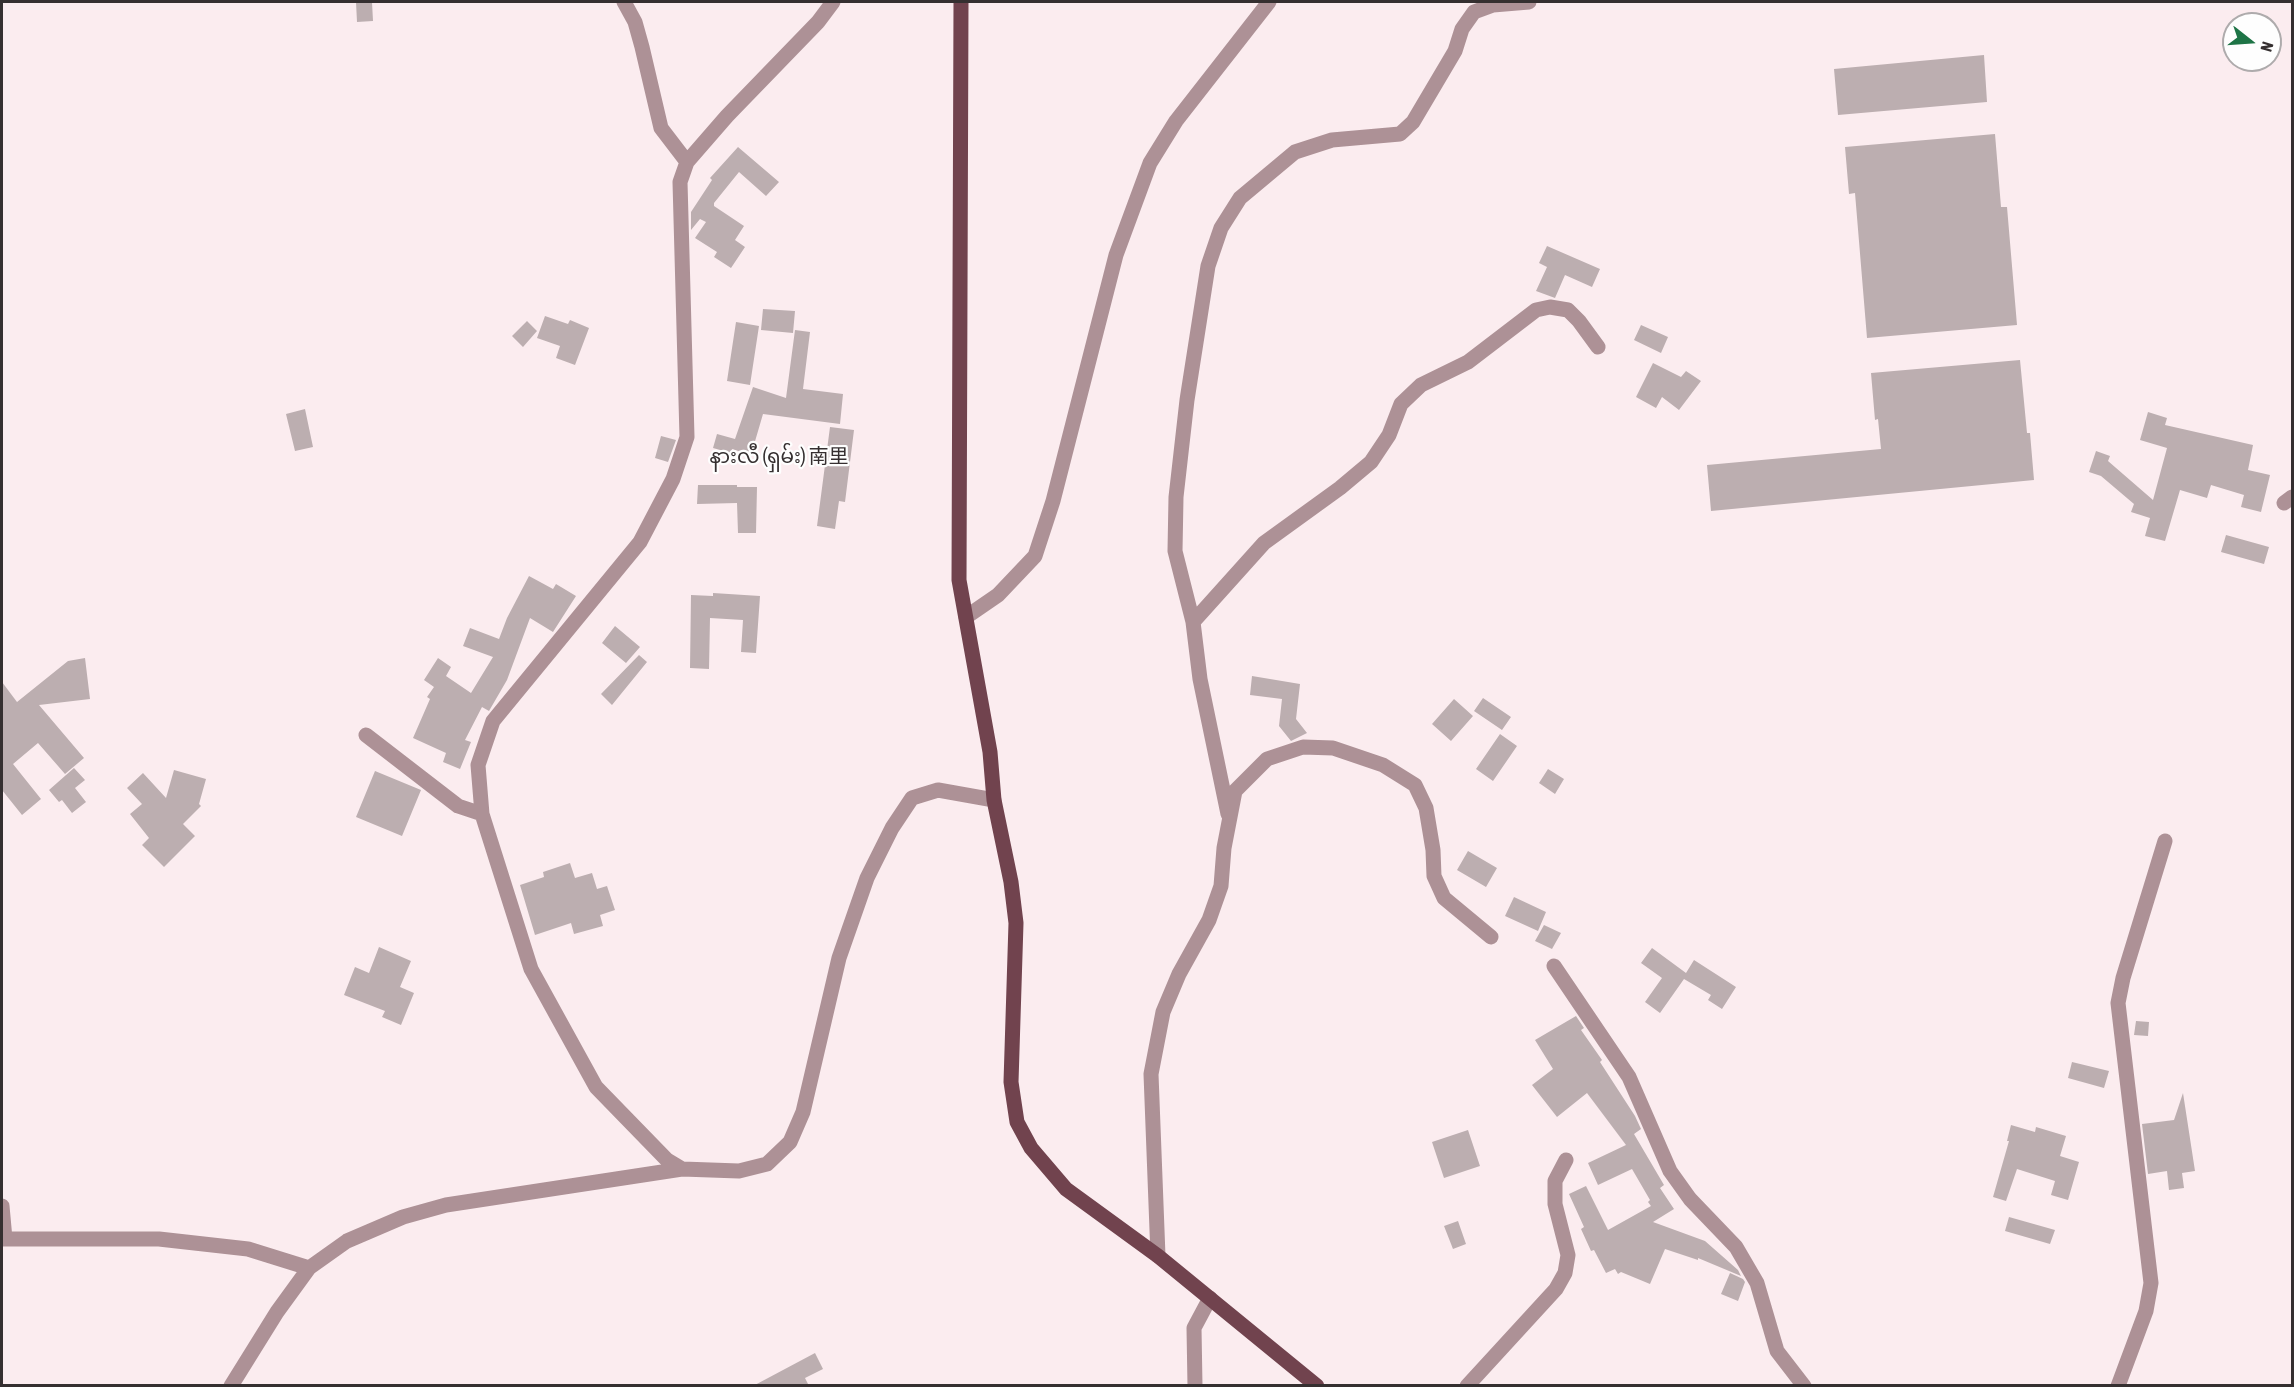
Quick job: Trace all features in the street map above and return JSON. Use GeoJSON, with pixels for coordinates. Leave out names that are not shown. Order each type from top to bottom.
{"type":"FeatureCollection","features":[{"type":"Feature","properties":{"kind":"main road"},"geometry":{"type":"LineString","coordinates":[[961,2],[959,580],[990,752],[994,800],[1011,882],[1016,923],[1011,1082],[1017,1122],[1031,1148],[1066,1189],[1158,1256],[1317,1386]]}},
{"type":"Feature","properties":{"kind":"street"},"geometry":{"type":"LineString","coordinates":[[624,2],[635,22],[640,39],[661,128],[687,162]]}},
{"type":"Feature","properties":{"kind":"street"},"geometry":{"type":"LineString","coordinates":[[682,1169],[667,1160],[596,1087],[531,969],[482,814],[478,765],[493,721],[640,542],[673,479],[687,437],[680,182],[687,162],[727,116],[818,22],[833,2]]}},
{"type":"Feature","properties":{"kind":"street"},"geometry":{"type":"LineString","coordinates":[[966,617],[998,595],[1035,556],[1053,501],[1116,255],[1150,163],[1176,120],[1269,2]]}},
{"type":"Feature","properties":{"kind":"street"},"geometry":{"type":"LineString","coordinates":[[1229,819],[1200,679],[1193,622],[1175,551],[1176,497],[1187,400],[1208,266],[1221,228],[1240,198],[1295,152],[1332,140],[1400,134],[1413,122],[1455,51],[1462,29],[1474,12],[1493,5],[1529,2]]}},
{"type":"Feature","properties":{"kind":"street"},"geometry":{"type":"LineString","coordinates":[[1193,622],[1264,543],[1340,488],[1371,462],[1389,435],[1401,404],[1421,385],[1468,362],[1536,310],[1550,307],[1568,310],[1598,346]]}},
{"type":"Feature","properties":{"kind":"street"},"geometry":{"type":"LineString","coordinates":[[366,735],[458,806],[482,814]]}},
{"type":"Feature","properties":{"kind":"street"},"geometry":{"type":"LineString","coordinates":[[1158,1256],[1151,1074],[1163,1012],[1179,974],[1209,920],[1221,886],[1229,819],[1235,791],[1267,759],[1303,747],[1333,748],[1383,765],[1415,784],[1426,808],[1433,850],[1434,876],[1444,898],[1491,937]]}},
{"type":"Feature","properties":{"kind":"street"},"geometry":{"type":"LineString","coordinates":[[231,1386],[277,1312],[309,1268],[347,1241],[403,1217],[446,1205],[682,1169],[739,1171],[767,1164],[790,1142],[806,1103],[839,958],[867,878],[892,828],[912,798],[938,790],[994,800]]}},
{"type":"Feature","properties":{"kind":"street"},"geometry":{"type":"LineString","coordinates":[[2118,1386],[2146,1311],[2151,1282],[2118,1002],[2164,841]]}},
{"type":"Feature","properties":{"kind":"street"},"geometry":{"type":"LineString","coordinates":[[1554,966],[1629,1077],[1670,1171],[1690,1199],[1736,1247],[1756,1283],[1777,1351],[1804,1386]]}},
{"type":"Feature","properties":{"kind":"street"},"geometry":{"type":"LineString","coordinates":[[1467,1386],[1556,1289],[1565,1273],[1568,1255],[1555,1204],[1555,1181],[1566,1160]]}},
{"type":"Feature","properties":{"kind":"street"},"geometry":{"type":"LineString","coordinates":[[2,1206],[3,1239],[159,1239],[248,1249],[309,1268]]}},
{"type":"Feature","properties":{"kind":"street"},"geometry":{"type":"LineString","coordinates":[[1195,1386],[1194,1328],[1209,1298]]}},
{"type":"Feature","properties":{"kind":"building"},"geometry":{"type":"Polygon","coordinates":[[[356,2],[372,2],[373,21],[357,22],[356,2]]]}},
{"type":"Feature","properties":{"kind":"building"},"geometry":{"type":"Polygon","coordinates":[[[1984,55],[1987,102],[1838,115],[1834,69],[1984,55]]]}},
{"type":"Feature","properties":{"kind":"building"},"geometry":{"type":"Polygon","coordinates":[[[1995,134],[2001,207],[2007,207],[2017,325],[1867,338],[1855,193],[1849,194],[1845,147],[1995,134]]]}},
{"type":"Feature","properties":{"kind":"building"},"geometry":{"type":"Polygon","coordinates":[[[738,147],[779,182],[766,196],[739,172],[714,203],[714,206],[744,226],[735,240],[745,247],[731,268],[714,257],[717,252],[695,238],[706,222],[700,219],[691,230],[691,212],[712,180],[710,178],[738,147]]]}},
{"type":"Feature","properties":{"kind":"building"},"geometry":{"type":"Polygon","coordinates":[[[1547,246],[1600,269],[1592,287],[1565,275],[1555,298],[1536,291],[1547,267],[1539,263],[1547,246]]]}},
{"type":"Feature","properties":{"kind":"building"},"geometry":{"type":"Polygon","coordinates":[[[763,309],[795,311],[793,333],[761,330],[763,309]]]}},
{"type":"Feature","properties":{"kind":"building"},"geometry":{"type":"Polygon","coordinates":[[[545,316],[568,324],[570,320],[589,328],[575,365],[556,358],[560,346],[537,338],[545,316]]]}},
{"type":"Feature","properties":{"kind":"building"},"geometry":{"type":"Polygon","coordinates":[[[527,321],[537,331],[523,347],[512,336],[527,321]]]}},
{"type":"Feature","properties":{"kind":"building"},"geometry":{"type":"Polygon","coordinates":[[[736,322],[759,326],[750,385],[727,381],[736,322]]]}},
{"type":"Feature","properties":{"kind":"building"},"geometry":{"type":"Polygon","coordinates":[[[1641,325],[1668,337],[1661,353],[1634,340],[1641,325]]]}},
{"type":"Feature","properties":{"kind":"building"},"geometry":{"type":"Polygon","coordinates":[[[795,330],[810,332],[803,389],[843,394],[840,424],[763,414],[751,455],[732,449],[731,453],[713,448],[717,434],[735,439],[753,387],[786,398],[795,330]]]}},
{"type":"Feature","properties":{"kind":"building"},"geometry":{"type":"Polygon","coordinates":[[[2020,360],[2034,480],[1711,511],[1707,465],[1881,449],[1878,419],[1875,420],[1871,373],[2020,360]]]}},
{"type":"Feature","properties":{"kind":"building"},"geometry":{"type":"Polygon","coordinates":[[[1653,363],[1681,377],[1686,371],[1701,381],[1679,410],[1662,397],[1656,408],[1636,397],[1653,363]]]}},
{"type":"Feature","properties":{"kind":"building"},"geometry":{"type":"Polygon","coordinates":[[[305,409],[313,447],[295,451],[286,414],[305,409]]]}},
{"type":"Feature","properties":{"kind":"building"},"geometry":{"type":"Polygon","coordinates":[[[2148,412],[2167,418],[2165,425],[2253,445],[2248,470],[2270,475],[2261,512],[2241,507],[2244,495],[2211,485],[2207,498],[2180,490],[2165,541],[2145,536],[2150,518],[2131,512],[2134,504],[2101,476],[2089,472],[2096,451],[2110,456],[2108,461],[2153,500],[2167,448],[2140,440],[2148,412]]]}},
{"type":"Feature","properties":{"kind":"building"},"geometry":{"type":"Polygon","coordinates":[[[830,427],[854,430],[845,502],[839,501],[835,529],[817,526],[830,427]]]}},
{"type":"Feature","properties":{"kind":"building"},"geometry":{"type":"Polygon","coordinates":[[[661,436],[676,440],[668,462],[655,458],[661,436]]]}},
{"type":"Feature","properties":{"kind":"building"},"geometry":{"type":"Polygon","coordinates":[[[698,485],[757,487],[756,533],[738,533],[737,503],[697,504],[698,485]]]}},
{"type":"Feature","properties":{"kind":"building"},"geometry":{"type":"Polygon","coordinates":[[[2226,535],[2269,547],[2264,564],[2221,552],[2226,535]]]}},
{"type":"Feature","properties":{"kind":"building"},"geometry":{"type":"Polygon","coordinates":[[[529,576],[553,589],[556,584],[576,596],[553,632],[530,618],[507,680],[489,711],[482,707],[465,740],[471,742],[460,769],[443,762],[446,753],[413,738],[430,699],[427,697],[434,687],[424,680],[438,658],[451,667],[446,676],[471,693],[493,657],[463,646],[470,628],[499,639],[507,618],[529,576]]]}},
{"type":"Feature","properties":{"kind":"building"},"geometry":{"type":"Polygon","coordinates":[[[713,593],[760,596],[756,653],[741,652],[743,620],[710,618],[709,669],[690,668],[691,595],[713,596],[713,593]]]}},
{"type":"Feature","properties":{"kind":"building"},"geometry":{"type":"Polygon","coordinates":[[[615,626],[640,647],[626,663],[602,643],[615,626]]]}},
{"type":"Feature","properties":{"kind":"building"},"geometry":{"type":"Polygon","coordinates":[[[639,655],[647,662],[612,705],[601,694],[639,655]]]}},
{"type":"Feature","properties":{"kind":"building"},"geometry":{"type":"Polygon","coordinates":[[[85,658],[90,699],[39,705],[84,758],[65,774],[38,743],[13,764],[41,799],[22,815],[2,790],[2,682],[17,702],[68,661],[85,658]]]}},
{"type":"Feature","properties":{"kind":"building"},"geometry":{"type":"Polygon","coordinates":[[[1252,676],[1300,684],[1296,719],[1307,733],[1291,741],[1279,726],[1282,699],[1250,695],[1252,676]]]}},
{"type":"Feature","properties":{"kind":"building"},"geometry":{"type":"Polygon","coordinates":[[[1483,698],[1511,717],[1502,730],[1474,711],[1483,698]]]}},
{"type":"Feature","properties":{"kind":"building"},"geometry":{"type":"Polygon","coordinates":[[[1454,699],[1473,716],[1451,741],[1432,724],[1454,699]]]}},
{"type":"Feature","properties":{"kind":"building"},"geometry":{"type":"Polygon","coordinates":[[[1500,734],[1517,746],[1493,781],[1476,769],[1500,734]]]}},
{"type":"Feature","properties":{"kind":"building"},"geometry":{"type":"Polygon","coordinates":[[[74,768],[85,780],[75,788],[86,802],[72,813],[62,800],[59,802],[49,790],[74,768]]]}},
{"type":"Feature","properties":{"kind":"building"},"geometry":{"type":"Polygon","coordinates":[[[1548,769],[1564,779],[1555,794],[1539,783],[1548,769]]]}},
{"type":"Feature","properties":{"kind":"building"},"geometry":{"type":"Polygon","coordinates":[[[174,770],[206,779],[199,804],[201,806],[183,824],[195,836],[164,867],[142,845],[149,838],[130,814],[142,804],[127,788],[143,773],[166,798],[174,770]]]}},
{"type":"Feature","properties":{"kind":"building"},"geometry":{"type":"Polygon","coordinates":[[[375,771],[421,790],[402,836],[356,817],[375,771]]]}},
{"type":"Feature","properties":{"kind":"building"},"geometry":{"type":"Polygon","coordinates":[[[1468,851],[1497,868],[1486,887],[1457,870],[1468,851]]]}},
{"type":"Feature","properties":{"kind":"building"},"geometry":{"type":"Polygon","coordinates":[[[570,863],[575,878],[592,873],[597,889],[607,886],[615,910],[600,915],[603,926],[574,934],[571,923],[535,935],[520,885],[544,877],[543,872],[570,863]]]}},
{"type":"Feature","properties":{"kind":"building"},"geometry":{"type":"Polygon","coordinates":[[[1514,897],[1546,912],[1538,931],[1505,916],[1514,897]]]}},
{"type":"Feature","properties":{"kind":"building"},"geometry":{"type":"Polygon","coordinates":[[[1544,925],[1561,933],[1552,949],[1535,941],[1544,925]]]}},
{"type":"Feature","properties":{"kind":"building"},"geometry":{"type":"Polygon","coordinates":[[[379,947],[411,961],[400,987],[414,993],[401,1025],[382,1017],[385,1011],[344,995],[355,967],[369,973],[379,947]]]}},
{"type":"Feature","properties":{"kind":"building"},"geometry":{"type":"Polygon","coordinates":[[[1652,948],[1686,973],[1694,960],[1736,987],[1722,1009],[1708,1000],[1711,995],[1684,979],[1660,1013],[1645,1002],[1662,978],[1641,963],[1652,948]]]}},
{"type":"Feature","properties":{"kind":"building"},"geometry":{"type":"Polygon","coordinates":[[[1576,1016],[1584,1028],[1581,1030],[1602,1060],[1600,1062],[1635,1116],[1641,1129],[1634,1134],[1664,1185],[1660,1188],[1674,1209],[1653,1222],[1705,1241],[1738,1270],[1741,1276],[1698,1258],[1698,1260],[1665,1249],[1650,1284],[1621,1272],[1618,1274],[1615,1269],[1606,1273],[1594,1250],[1591,1251],[1581,1229],[1584,1227],[1569,1194],[1586,1186],[1608,1230],[1651,1206],[1648,1202],[1650,1200],[1632,1169],[1598,1185],[1588,1163],[1626,1145],[1587,1093],[1557,1117],[1532,1085],[1553,1069],[1535,1040],[1576,1016]]]}},
{"type":"Feature","properties":{"kind":"building"},"geometry":{"type":"Polygon","coordinates":[[[2136,1021],[2149,1022],[2148,1036],[2134,1035],[2136,1021]]]}},
{"type":"Feature","properties":{"kind":"building"},"geometry":{"type":"Polygon","coordinates":[[[2072,1062],[2109,1071],[2104,1088],[2068,1078],[2072,1062]]]}},
{"type":"Feature","properties":{"kind":"building"},"geometry":{"type":"Polygon","coordinates":[[[2183,1093],[2195,1171],[2182,1173],[2184,1188],[2169,1190],[2167,1171],[2148,1174],[2142,1124],[2174,1120],[2183,1093]]]}},
{"type":"Feature","properties":{"kind":"building"},"geometry":{"type":"Polygon","coordinates":[[[2011,1125],[2035,1132],[2036,1127],[2066,1136],[2060,1156],[2079,1162],[2068,1200],[2051,1195],[2055,1181],[2017,1169],[2006,1201],[1993,1197],[2009,1141],[2007,1141],[2011,1125]]]}},
{"type":"Feature","properties":{"kind":"building"},"geometry":{"type":"Polygon","coordinates":[[[1468,1130],[1480,1166],[1444,1178],[1432,1142],[1468,1130]]]}},
{"type":"Feature","properties":{"kind":"building"},"geometry":{"type":"Polygon","coordinates":[[[2009,1217],[2055,1230],[2050,1244],[2005,1231],[2009,1217]]]}},
{"type":"Feature","properties":{"kind":"building"},"geometry":{"type":"Polygon","coordinates":[[[1458,1221],[1466,1244],[1453,1249],[1444,1226],[1458,1221]]]}},
{"type":"Feature","properties":{"kind":"building"},"geometry":{"type":"Polygon","coordinates":[[[1730,1273],[1745,1282],[1738,1301],[1721,1294],[1730,1273]]]}},
{"type":"Feature","properties":{"kind":"building"},"geometry":{"type":"Polygon","coordinates":[[[815,1353],[823,1369],[805,1378],[809,1386],[753,1386],[815,1353]]]}},
{"type":"Feature","properties":{"kind":"district","name":"နားလီ (ရှမ်း) 南里"},"geometry":{"type":"Point","coordinates":[779,457]}}]}
